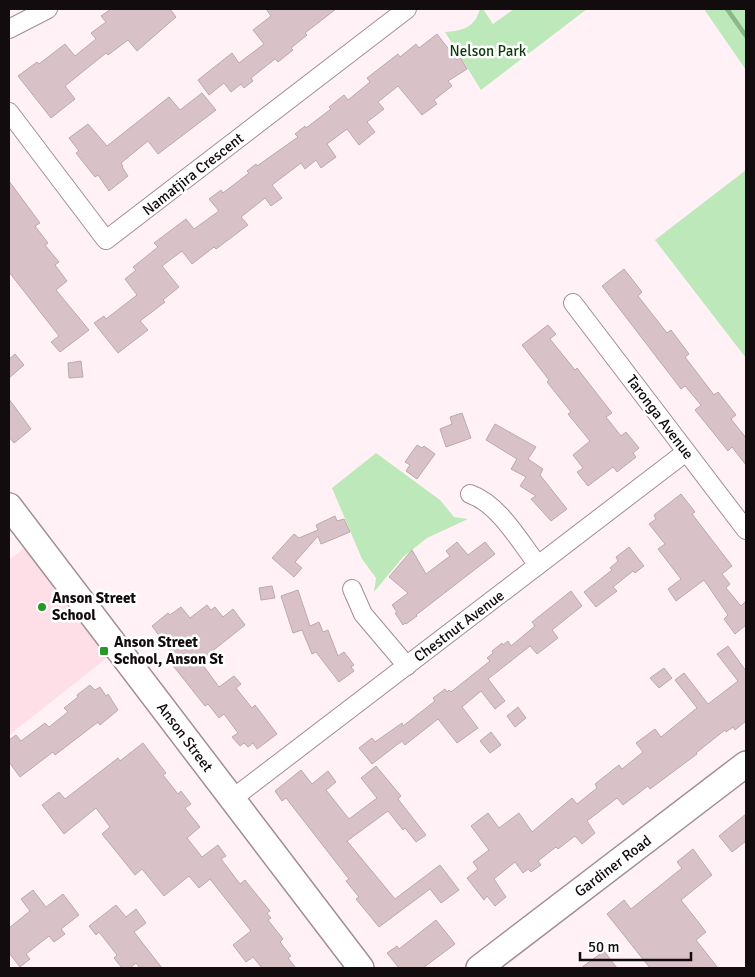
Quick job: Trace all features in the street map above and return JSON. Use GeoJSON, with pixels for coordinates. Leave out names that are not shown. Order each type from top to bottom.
{"type":"FeatureCollection","features":[{"type":"Feature","properties":{"kind":"street"},"geometry":{"type":"LineString","coordinates":[[9,28],[48,9]]}},
{"type":"Feature","properties":{"kind":"street","name":"Namatjira Crescent"},"geometry":{"type":"LineString","coordinates":[[9,112],[106,240],[407,9]]}},
{"type":"Feature","properties":{"kind":"street","name":"Taronga Avenue"},"geometry":{"type":"LineString","coordinates":[[573,304],[746,530]]}},
{"type":"Feature","properties":{"kind":"street","name":"Chestnut Avenue"},"geometry":{"type":"LineString","coordinates":[[232,799],[686,452]]}},
{"type":"Feature","properties":{"kind":"street"},"geometry":{"type":"LineString","coordinates":[[470,494],[479,497],[498,514],[538,565]]}},
{"type":"Feature","properties":{"kind":"street","name":"Anson Street"},"geometry":{"type":"LineString","coordinates":[[9,506],[361,968]]}},
{"type":"Feature","properties":{"kind":"street"},"geometry":{"type":"LineString","coordinates":[[352,589],[363,614],[407,666]]}},
{"type":"Feature","properties":{"kind":"street","name":"Gardiner Road"},"geometry":{"type":"LineString","coordinates":[[480,968],[746,764]]}},
{"type":"Feature","properties":{"kind":"shaded area","name":"Anson Street School"},"geometry":{"type":"Polygon","coordinates":[[[27,546],[112,654],[9,735],[9,560],[27,546]]]}},
{"type":"Feature","properties":{"kind":"green space","name":"Nelson Park"},"geometry":{"type":"Polygon","coordinates":[[[480,9],[483,9],[493,24],[514,9],[587,9],[481,90],[445,32],[457,31],[467,27],[475,20],[480,9]]]}},
{"type":"Feature","properties":{"kind":"green space"},"geometry":{"type":"Polygon","coordinates":[[[704,9],[746,9],[746,70],[704,9]]]}},
{"type":"Feature","properties":{"kind":"green space"},"geometry":{"type":"Polygon","coordinates":[[[746,170],[746,358],[655,240],[746,170]]]}},
{"type":"Feature","properties":{"kind":"green space"},"geometry":{"type":"Polygon","coordinates":[[[376,453],[440,500],[454,517],[468,519],[427,538],[403,557],[374,592],[376,578],[362,559],[332,488],[376,453]]]}},
{"type":"Feature","properties":{"kind":"building"},"geometry":{"type":"Polygon","coordinates":[[[111,9],[170,9],[176,17],[137,51],[128,40],[108,55],[106,53],[65,86],[75,99],[51,118],[18,76],[37,62],[39,64],[65,44],[75,56],[96,39],[91,33],[106,22],[101,16],[111,9]]]}},
{"type":"Feature","properties":{"kind":"building"},"geometry":{"type":"Polygon","coordinates":[[[266,9],[336,9],[305,33],[307,35],[291,48],[293,50],[278,62],[275,59],[251,78],[253,81],[244,88],[241,84],[231,92],[224,83],[209,95],[198,80],[232,53],[239,63],[264,44],[253,30],[271,16],[266,9]]]}},
{"type":"Feature","properties":{"kind":"building"},"geometry":{"type":"Polygon","coordinates":[[[437,34],[457,60],[460,57],[467,69],[448,81],[452,86],[434,100],[437,104],[422,115],[398,86],[378,102],[384,109],[367,122],[375,132],[359,145],[347,129],[327,144],[336,157],[321,168],[316,160],[305,169],[301,163],[272,185],[282,198],[271,206],[265,198],[241,217],[248,225],[216,249],[214,247],[192,264],[182,251],[162,266],[179,287],[163,300],[165,302],[140,321],[148,330],[118,353],[94,323],[104,316],[106,319],[137,295],[125,279],[136,270],[133,267],[158,247],[154,243],[186,219],[194,229],[219,211],[209,199],[221,190],[223,193],[249,173],[247,171],[256,164],[257,166],[298,137],[295,134],[331,109],[329,107],[344,95],[348,100],[370,82],[367,78],[398,54],[400,57],[416,44],[419,48],[437,34]]]}},
{"type":"Feature","properties":{"kind":"building"},"geometry":{"type":"Polygon","coordinates":[[[202,93],[216,110],[158,154],[148,141],[121,163],[128,176],[109,191],[98,175],[95,177],[76,153],[79,151],[69,138],[88,124],[107,146],[169,97],[180,110],[202,93]]]}},
{"type":"Feature","properties":{"kind":"building"},"geometry":{"type":"Polygon","coordinates":[[[9,181],[40,223],[35,226],[48,243],[45,245],[59,262],[55,265],[67,281],[56,290],[89,330],[60,352],[51,342],[59,336],[9,272],[9,181]]]}},
{"type":"Feature","properties":{"kind":"building"},"geometry":{"type":"Polygon","coordinates":[[[624,269],[642,292],[638,296],[667,333],[671,330],[689,354],[685,357],[714,395],[718,392],[736,415],[731,419],[746,438],[746,465],[732,447],[728,451],[695,410],[701,405],[685,386],[681,389],[602,286],[624,269]]]}},
{"type":"Feature","properties":{"kind":"building"},"geometry":{"type":"Polygon","coordinates":[[[548,325],[556,334],[550,339],[575,370],[577,368],[612,413],[606,417],[621,436],[626,432],[639,448],[633,453],[636,457],[617,472],[613,467],[588,486],[577,472],[583,468],[573,455],[590,441],[568,414],[571,412],[547,382],[549,380],[522,345],[548,325]]]}},
{"type":"Feature","properties":{"kind":"building"},"geometry":{"type":"Polygon","coordinates":[[[15,354],[24,365],[9,378],[9,359],[15,354]]]}},
{"type":"Feature","properties":{"kind":"building"},"geometry":{"type":"Polygon","coordinates":[[[81,361],[83,377],[69,378],[68,363],[81,361]]]}},
{"type":"Feature","properties":{"kind":"building"},"geometry":{"type":"Polygon","coordinates":[[[9,399],[31,429],[14,443],[9,437],[9,399]]]}},
{"type":"Feature","properties":{"kind":"building"},"geometry":{"type":"Polygon","coordinates":[[[462,413],[471,438],[446,447],[440,429],[452,424],[450,417],[462,413]]]}},
{"type":"Feature","properties":{"kind":"building"},"geometry":{"type":"Polygon","coordinates":[[[495,424],[536,447],[528,459],[543,469],[540,475],[567,509],[551,521],[531,499],[536,496],[520,486],[526,477],[511,469],[517,459],[486,440],[495,424]]]}},
{"type":"Feature","properties":{"kind":"building"},"geometry":{"type":"Polygon","coordinates":[[[417,445],[422,448],[424,446],[435,454],[417,479],[406,471],[410,465],[405,462],[417,445]]]}},
{"type":"Feature","properties":{"kind":"building"},"geometry":{"type":"Polygon","coordinates":[[[681,494],[695,512],[692,514],[732,566],[722,574],[730,584],[726,588],[741,606],[746,601],[746,625],[735,634],[724,619],[728,615],[704,580],[676,601],[668,589],[681,579],[658,549],[665,544],[649,524],[656,519],[654,515],[681,494]]]}},
{"type":"Feature","properties":{"kind":"building"},"geometry":{"type":"Polygon","coordinates":[[[335,516],[337,521],[344,519],[350,532],[321,544],[318,536],[295,562],[302,568],[294,577],[272,558],[294,534],[299,538],[318,530],[316,525],[335,516]]]}},
{"type":"Feature","properties":{"kind":"building"},"geometry":{"type":"Polygon","coordinates":[[[457,542],[468,555],[485,542],[495,554],[403,625],[392,605],[408,593],[389,577],[412,550],[426,574],[450,556],[446,551],[457,542]]]}},
{"type":"Feature","properties":{"kind":"building"},"geometry":{"type":"Polygon","coordinates":[[[629,547],[644,566],[635,573],[633,571],[613,587],[617,591],[596,607],[584,592],[612,570],[610,568],[618,561],[616,557],[629,547]]]}},
{"type":"Feature","properties":{"kind":"building"},"geometry":{"type":"Polygon","coordinates":[[[272,586],[275,598],[261,600],[259,588],[272,586]]]}},
{"type":"Feature","properties":{"kind":"building"},"geometry":{"type":"Polygon","coordinates":[[[298,590],[310,626],[319,622],[323,632],[328,630],[338,656],[344,652],[354,665],[351,667],[354,671],[339,682],[316,652],[312,654],[302,630],[293,633],[281,596],[298,590]]]}},
{"type":"Feature","properties":{"kind":"building"},"geometry":{"type":"Polygon","coordinates":[[[571,591],[582,606],[552,630],[558,638],[537,654],[530,646],[488,679],[505,701],[495,709],[481,691],[462,707],[478,728],[457,743],[438,719],[405,745],[402,741],[372,764],[359,748],[372,738],[375,742],[402,723],[403,726],[435,701],[433,698],[445,689],[447,692],[449,690],[451,692],[490,661],[487,658],[493,653],[492,651],[508,641],[511,646],[535,626],[532,622],[571,591]]]}},
{"type":"Feature","properties":{"kind":"building"},"geometry":{"type":"Polygon","coordinates":[[[207,605],[211,610],[215,607],[223,617],[233,609],[245,625],[200,661],[219,687],[234,676],[241,684],[236,688],[252,708],[255,705],[277,734],[257,749],[253,743],[248,747],[244,743],[240,746],[232,737],[238,733],[224,714],[219,718],[208,704],[205,706],[167,658],[173,654],[152,626],[168,613],[170,615],[181,607],[190,618],[207,605]]]}},
{"type":"Feature","properties":{"kind":"building"},"geometry":{"type":"Polygon","coordinates":[[[728,646],[746,671],[746,721],[735,730],[733,727],[726,732],[725,730],[697,754],[650,789],[648,786],[623,805],[617,798],[587,821],[595,833],[582,844],[575,836],[558,849],[556,847],[538,861],[541,865],[531,872],[528,869],[523,873],[515,862],[494,879],[506,897],[495,906],[487,896],[484,900],[467,878],[478,869],[473,862],[489,850],[471,826],[488,813],[499,828],[519,813],[532,832],[572,798],[577,804],[597,788],[595,784],[619,765],[622,769],[643,752],[636,743],[655,729],[661,737],[697,708],[675,680],[684,673],[708,704],[738,681],[717,654],[728,646]]]}},
{"type":"Feature","properties":{"kind":"building"},"geometry":{"type":"Polygon","coordinates":[[[664,668],[672,678],[659,688],[650,678],[664,668]]]}},
{"type":"Feature","properties":{"kind":"building"},"geometry":{"type":"Polygon","coordinates":[[[90,685],[95,690],[100,687],[106,696],[108,694],[118,710],[100,725],[98,722],[55,755],[53,752],[20,777],[9,762],[9,740],[16,735],[21,741],[45,723],[49,727],[68,712],[64,708],[90,685]]]}},
{"type":"Feature","properties":{"kind":"building"},"geometry":{"type":"Polygon","coordinates":[[[518,707],[526,718],[515,727],[507,716],[518,707]]]}},
{"type":"Feature","properties":{"kind":"building"},"geometry":{"type":"Polygon","coordinates":[[[491,732],[501,745],[490,753],[480,741],[491,732]]]}},
{"type":"Feature","properties":{"kind":"building"},"geometry":{"type":"Polygon","coordinates":[[[143,743],[166,773],[163,775],[178,794],[181,791],[191,804],[185,808],[200,827],[187,838],[202,857],[218,845],[226,856],[221,859],[240,884],[245,880],[270,911],[267,913],[271,918],[268,920],[283,939],[280,942],[291,956],[288,958],[296,968],[262,968],[253,957],[246,962],[233,945],[251,931],[210,879],[199,888],[189,876],[164,896],[142,869],[135,875],[102,834],[110,827],[96,808],[64,834],[42,805],[59,792],[65,799],[118,758],[120,761],[143,743]]]}},
{"type":"Feature","properties":{"kind":"building"},"geometry":{"type":"Polygon","coordinates":[[[376,766],[401,796],[398,799],[426,835],[416,842],[405,828],[403,830],[388,811],[347,841],[395,899],[440,865],[459,890],[441,903],[430,889],[379,927],[356,899],[359,897],[346,881],[349,879],[286,798],[282,801],[275,791],[301,770],[312,784],[328,771],[336,782],[326,790],[349,819],[377,798],[361,778],[376,766]]]}},
{"type":"Feature","properties":{"kind":"building"},"geometry":{"type":"Polygon","coordinates":[[[746,814],[746,841],[732,852],[719,836],[746,814]]]}},
{"type":"Feature","properties":{"kind":"building"},"geometry":{"type":"Polygon","coordinates":[[[693,849],[712,875],[681,900],[706,932],[696,940],[718,968],[650,968],[607,914],[624,900],[631,909],[682,868],[677,862],[693,849]]]}},
{"type":"Feature","properties":{"kind":"building"},"geometry":{"type":"Polygon","coordinates":[[[33,890],[46,907],[63,894],[79,915],[61,929],[65,934],[54,942],[49,936],[26,954],[30,959],[20,967],[9,953],[9,928],[30,911],[21,899],[33,890]]]}},
{"type":"Feature","properties":{"kind":"building"},"geometry":{"type":"Polygon","coordinates":[[[116,905],[126,917],[136,909],[146,923],[134,932],[162,968],[140,968],[136,963],[130,968],[122,968],[114,958],[117,955],[99,932],[96,935],[89,926],[116,905]]]}},
{"type":"Feature","properties":{"kind":"building"},"geometry":{"type":"Polygon","coordinates":[[[436,920],[455,944],[423,968],[399,968],[387,953],[397,946],[399,949],[436,920]]]}},
{"type":"Feature","properties":{"kind":"building"},"geometry":{"type":"Polygon","coordinates":[[[604,951],[617,968],[581,968],[604,951]]]}},
{"type":"Feature","properties":{"kind":"waterway"},"geometry":{"type":"LineString","coordinates":[[727,9],[746,36]]}},
{"type":"Feature","properties":{"kind":"place","name":"Anson Street School"},"geometry":{"type":"Point","coordinates":[42,607]}},
{"type":"Feature","properties":{"kind":"place","name":"Anson Street School, Anson St"},"geometry":{"type":"Point","coordinates":[104,651]}}]}
